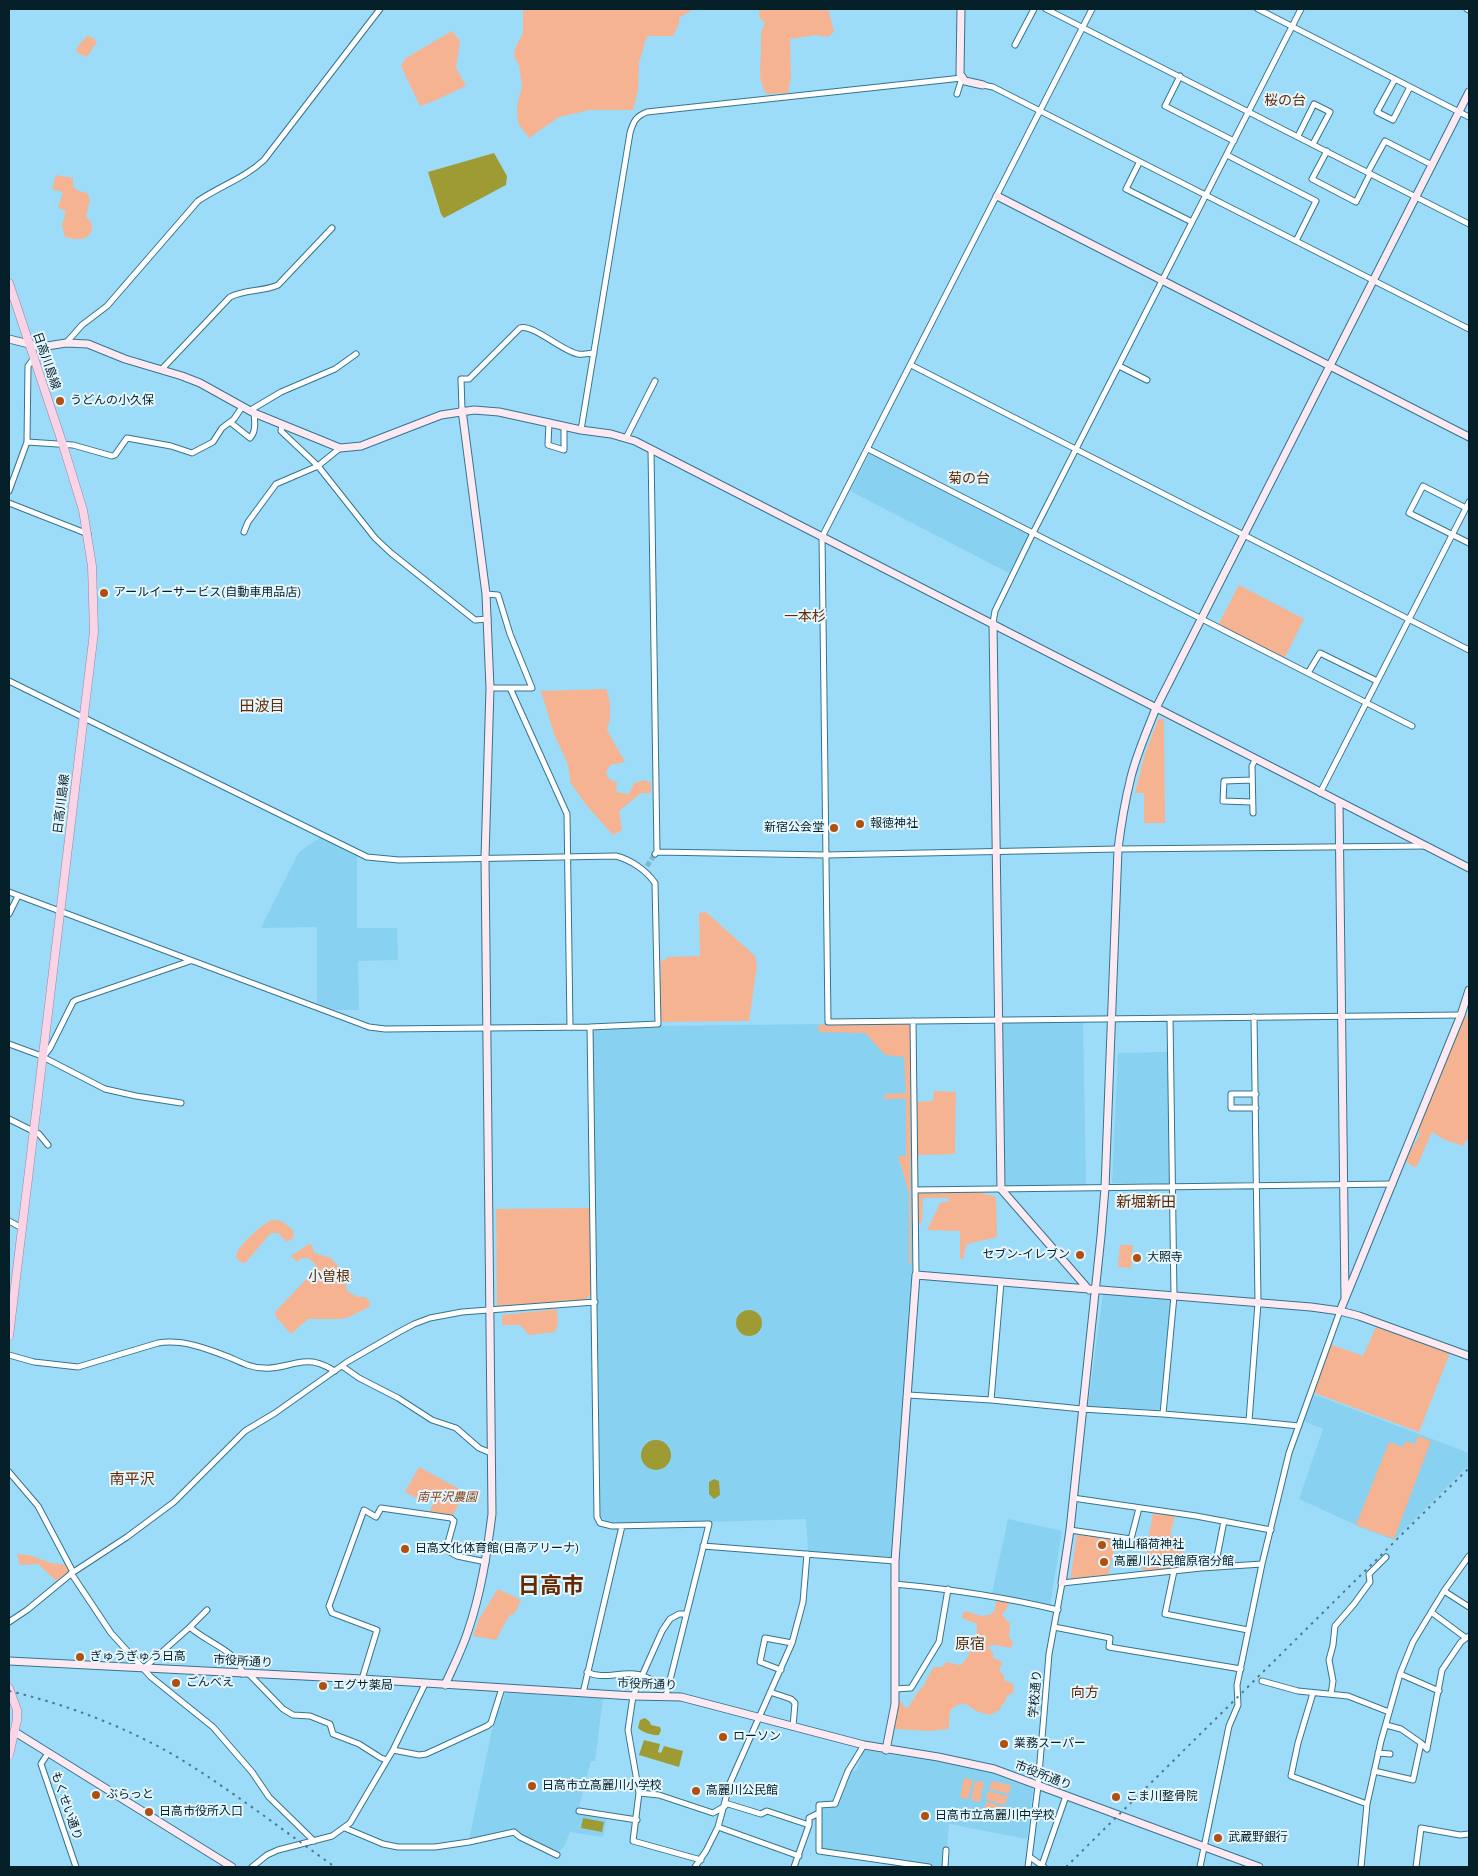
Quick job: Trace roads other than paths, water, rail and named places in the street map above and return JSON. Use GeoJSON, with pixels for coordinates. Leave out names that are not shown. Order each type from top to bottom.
{"type":"FeatureCollection","features":[{"type":"Feature","properties":{"kind":"main road","name":"日高川島線"},"geometry":{"type":"LineString","coordinates":[[9,283],[77,488],[88,534],[92,566],[94,632],[9,1336]]}},
{"type":"Feature","properties":{"kind":"main road"},"geometry":{"type":"LineString","coordinates":[[9,1688],[17,1710],[17,1725],[12,1730],[9,1755]]}},
{"type":"Feature","properties":{"kind":"street"},"geometry":{"type":"LineString","coordinates":[[66,343],[82,326],[107,306],[198,201],[252,172],[264,160],[380,9]]}},
{"type":"Feature","properties":{"kind":"street"},"geometry":{"type":"LineString","coordinates":[[957,94],[962,78],[960,74],[961,9]]}},
{"type":"Feature","properties":{"kind":"street"},"geometry":{"type":"LineString","coordinates":[[1015,45],[1034,9]]}},
{"type":"Feature","properties":{"kind":"street"},"geometry":{"type":"LineString","coordinates":[[1046,9],[1250,111],[1469,224]]}},
{"type":"Feature","properties":{"kind":"street"},"geometry":{"type":"LineString","coordinates":[[1092,9],[822,537],[828,1022],[1461,1015]]}},
{"type":"Feature","properties":{"kind":"street"},"geometry":{"type":"LineString","coordinates":[[1258,9],[1469,117]]}},
{"type":"Feature","properties":{"kind":"street"},"geometry":{"type":"LineString","coordinates":[[1092,1290],[1001,1189],[993,623],[995,611],[1033,533],[1301,9]]}},
{"type":"Feature","properties":{"kind":"street"},"geometry":{"type":"LineString","coordinates":[[1180,76],[1165,106],[1234,141]]}},
{"type":"Feature","properties":{"kind":"street"},"geometry":{"type":"LineString","coordinates":[[581,430],[630,133],[634,121],[647,112],[962,78],[966,81],[993,87],[1469,329]]}},
{"type":"Feature","properties":{"kind":"street"},"geometry":{"type":"LineString","coordinates":[[1395,79],[1378,112],[1385,116],[1393,120],[1410,87]]}},
{"type":"Feature","properties":{"kind":"street"},"geometry":{"type":"LineString","coordinates":[[1262,1564],[1062,1583],[1070,1530],[1092,1290],[1105,1188],[1118,849],[1131,777],[1156,708],[1469,92]]}},
{"type":"Feature","properties":{"kind":"street"},"geometry":{"type":"LineString","coordinates":[[1298,136],[1314,104],[1330,112],[1313,144]]}},
{"type":"Feature","properties":{"kind":"street"},"geometry":{"type":"LineString","coordinates":[[1326,151],[1312,179],[1356,202],[1385,141],[1432,165]]}},
{"type":"Feature","properties":{"kind":"street"},"geometry":{"type":"LineString","coordinates":[[1227,155],[1316,201],[1296,241]]}},
{"type":"Feature","properties":{"kind":"street"},"geometry":{"type":"LineString","coordinates":[[1139,162],[1126,189],[1192,222]]}},
{"type":"Feature","properties":{"kind":"street"},"geometry":{"type":"LineString","coordinates":[[997,196],[1469,437]]}},
{"type":"Feature","properties":{"kind":"street"},"geometry":{"type":"LineString","coordinates":[[162,370],[230,297],[240,293],[269,289],[278,285],[332,228]]}},
{"type":"Feature","properties":{"kind":"street"},"geometry":{"type":"LineString","coordinates":[[445,1685],[467,1634],[486,1562],[492,1514],[485,858],[490,688],[486,594],[462,410],[461,379],[470,379],[520,328],[528,328],[553,343],[578,354],[594,353]]}},
{"type":"Feature","properties":{"kind":"street"},"geometry":{"type":"LineString","coordinates":[[9,339],[41,346],[66,343],[88,344],[125,359],[200,383],[248,411],[340,448],[361,446],[441,415],[462,410],[489,410],[626,438],[993,623],[1255,760],[1469,868]]}},
{"type":"Feature","properties":{"kind":"street"},"geometry":{"type":"LineString","coordinates":[[28,442],[73,445],[112,456],[115,455],[127,438],[133,438],[170,446],[192,454],[213,442],[222,428],[234,419],[281,392],[336,369],[356,354]]}},
{"type":"Feature","properties":{"kind":"street"},"geometry":{"type":"LineString","coordinates":[[9,488],[28,442],[28,366],[34,358]]}},
{"type":"Feature","properties":{"kind":"street"},"geometry":{"type":"LineString","coordinates":[[911,365],[1469,650]]}},
{"type":"Feature","properties":{"kind":"street"},"geometry":{"type":"LineString","coordinates":[[1119,366],[1148,380]]}},
{"type":"Feature","properties":{"kind":"street"},"geometry":{"type":"LineString","coordinates":[[626,438],[655,381]]}},
{"type":"Feature","properties":{"kind":"street"},"geometry":{"type":"LineString","coordinates":[[230,422],[250,438],[252,437],[255,426],[248,411]]}},
{"type":"Feature","properties":{"kind":"street"},"geometry":{"type":"LineString","coordinates":[[549,422],[548,445],[564,450],[564,426]]}},
{"type":"Feature","properties":{"kind":"street"},"geometry":{"type":"LineString","coordinates":[[282,425],[281,431],[318,466],[375,538],[474,620],[488,619]]}},
{"type":"Feature","properties":{"kind":"street"},"geometry":{"type":"LineString","coordinates":[[244,532],[248,522],[276,484],[318,466],[340,448]]}},
{"type":"Feature","properties":{"kind":"street"},"geometry":{"type":"LineString","coordinates":[[651,449],[656,853],[826,855],[1118,849],[1427,846]]}},
{"type":"Feature","properties":{"kind":"street"},"geometry":{"type":"LineString","coordinates":[[868,449],[1412,726]]}},
{"type":"Feature","properties":{"kind":"street"},"geometry":{"type":"LineString","coordinates":[[1466,508],[1424,486],[1409,513],[1469,543]]}},
{"type":"Feature","properties":{"kind":"street"},"geometry":{"type":"LineString","coordinates":[[1320,793],[1469,502]]}},
{"type":"Feature","properties":{"kind":"street"},"geometry":{"type":"LineString","coordinates":[[9,503],[88,534]]}},
{"type":"Feature","properties":{"kind":"street"},"geometry":{"type":"LineString","coordinates":[[486,594],[498,595],[510,634],[532,688],[490,688]]}},
{"type":"Feature","properties":{"kind":"street"},"geometry":{"type":"LineString","coordinates":[[1308,673],[1320,652],[1377,681]]}},
{"type":"Feature","properties":{"kind":"street"},"geometry":{"type":"LineString","coordinates":[[9,681],[368,857],[399,860],[616,856],[645,868],[652,878],[656,889],[658,1024],[570,1028],[385,1029],[369,1027],[9,892]]}},
{"type":"Feature","properties":{"kind":"street"},"geometry":{"type":"LineString","coordinates":[[510,688],[568,814],[570,1028]]}},
{"type":"Feature","properties":{"kind":"street"},"geometry":{"type":"LineString","coordinates":[[1253,813],[1252,766],[1255,760]]}},
{"type":"Feature","properties":{"kind":"street"},"geometry":{"type":"LineString","coordinates":[[1252,780],[1224,781],[1224,801],[1252,802]]}},
{"type":"Feature","properties":{"kind":"street"},"geometry":{"type":"LineString","coordinates":[[1339,803],[1345,1298]]}},
{"type":"Feature","properties":{"kind":"street"},"geometry":{"type":"LineString","coordinates":[[9,914],[18,896]]}},
{"type":"Feature","properties":{"kind":"street"},"geometry":{"type":"LineString","coordinates":[[43,1057],[50,1048],[73,1002],[76,1000],[190,961]]}},
{"type":"Feature","properties":{"kind":"street"},"geometry":{"type":"LineString","coordinates":[[1200,1867],[1228,1726],[1238,1705],[1237,1685],[1248,1630],[1289,1453],[1340,1310],[1393,1184],[1461,1015],[1469,990]]}},
{"type":"Feature","properties":{"kind":"street"},"geometry":{"type":"LineString","coordinates":[[1249,1421],[1258,1303],[1254,1017]]}},
{"type":"Feature","properties":{"kind":"street"},"geometry":{"type":"LineString","coordinates":[[1163,1414],[1174,1296],[1170,1018]]}},
{"type":"Feature","properties":{"kind":"street"},"geometry":{"type":"LineString","coordinates":[[886,1750],[895,1704],[895,1561],[916,1275],[913,1021]]}},
{"type":"Feature","properties":{"kind":"street"},"geometry":{"type":"LineString","coordinates":[[590,1027],[597,1517],[600,1522],[612,1526],[709,1524],[666,1696]]}},
{"type":"Feature","properties":{"kind":"street"},"geometry":{"type":"LineString","coordinates":[[9,1044],[43,1057],[105,1090],[181,1103]]}},
{"type":"Feature","properties":{"kind":"street"},"geometry":{"type":"LineString","coordinates":[[1256,1094],[1231,1094],[1231,1108],[1256,1108]]}},
{"type":"Feature","properties":{"kind":"street"},"geometry":{"type":"LineString","coordinates":[[9,1119],[42,1136],[48,1145]]}},
{"type":"Feature","properties":{"kind":"street"},"geometry":{"type":"LineString","coordinates":[[915,1190],[1393,1184]]}},
{"type":"Feature","properties":{"kind":"street"},"geometry":{"type":"LineString","coordinates":[[9,1221],[22,1228]]}},
{"type":"Feature","properties":{"kind":"street"},"geometry":{"type":"LineString","coordinates":[[916,1275],[1340,1310],[1469,1356]]}},
{"type":"Feature","properties":{"kind":"street"},"geometry":{"type":"LineString","coordinates":[[991,1400],[1000,1282]]}},
{"type":"Feature","properties":{"kind":"street"},"geometry":{"type":"LineString","coordinates":[[9,1622],[72,1572],[127,1537],[174,1502],[245,1431],[275,1413],[342,1366],[414,1324],[445,1315],[490,1309],[594,1302]]}},
{"type":"Feature","properties":{"kind":"street"},"geometry":{"type":"LineString","coordinates":[[9,1355],[34,1362],[78,1367],[158,1343],[171,1341],[209,1350],[266,1369],[316,1362],[335,1371]]}},
{"type":"Feature","properties":{"kind":"street"},"geometry":{"type":"LineString","coordinates":[[342,1366],[359,1378],[398,1398],[432,1420],[456,1428],[478,1448],[491,1453]]}},
{"type":"Feature","properties":{"kind":"street"},"geometry":{"type":"LineString","coordinates":[[908,1395],[991,1400],[1298,1426]]}},
{"type":"Feature","properties":{"kind":"street"},"geometry":{"type":"LineString","coordinates":[[9,1472],[38,1506],[72,1572],[111,1633],[151,1677],[213,1727],[252,1772],[269,1796],[314,1841]]}},
{"type":"Feature","properties":{"kind":"street"},"geometry":{"type":"LineString","coordinates":[[1073,1498],[1271,1530]]}},
{"type":"Feature","properties":{"kind":"street"},"geometry":{"type":"LineString","coordinates":[[362,1679],[377,1630],[332,1613],[329,1606],[364,1510],[376,1517],[381,1508],[452,1518],[454,1521],[446,1550],[457,1556],[486,1562]]}},
{"type":"Feature","properties":{"kind":"street"},"geometry":{"type":"LineString","coordinates":[[1070,1530],[1131,1539],[1139,1508]]}},
{"type":"Feature","properties":{"kind":"street"},"geometry":{"type":"LineString","coordinates":[[1215,1567],[1224,1521]]}},
{"type":"Feature","properties":{"kind":"street"},"geometry":{"type":"LineString","coordinates":[[583,1693],[622,1526]]}},
{"type":"Feature","properties":{"kind":"street"},"geometry":{"type":"LineString","coordinates":[[704,1546],[895,1561]]}},
{"type":"Feature","properties":{"kind":"street"},"geometry":{"type":"LineString","coordinates":[[695,1867],[701,1860],[718,1827],[730,1783],[792,1643],[803,1602],[807,1554]]}},
{"type":"Feature","properties":{"kind":"street"},"geometry":{"type":"LineString","coordinates":[[1360,1867],[1367,1804],[1378,1753],[1400,1674],[1413,1642],[1444,1591],[1469,1556]]}},
{"type":"Feature","properties":{"kind":"street"},"geometry":{"type":"LineString","coordinates":[[1331,1694],[1332,1681],[1329,1660],[1333,1644],[1334,1626],[1354,1604],[1370,1582],[1369,1574],[1386,1557]]}},
{"type":"Feature","properties":{"kind":"street"},"geometry":{"type":"LineString","coordinates":[[1174,1571],[1165,1614],[1248,1630]]}},
{"type":"Feature","properties":{"kind":"street","name":"学校通り"},"geometry":{"type":"LineString","coordinates":[[1028,1867],[1038,1786],[1050,1654],[1062,1583]]}},
{"type":"Feature","properties":{"kind":"street"},"geometry":{"type":"LineString","coordinates":[[894,1584],[1003,1597],[1058,1610]]}},
{"type":"Feature","properties":{"kind":"street"},"geometry":{"type":"LineString","coordinates":[[894,1689],[911,1688],[939,1642],[948,1589]]}},
{"type":"Feature","properties":{"kind":"street"},"geometry":{"type":"LineString","coordinates":[[1444,1591],[1469,1607]]}},
{"type":"Feature","properties":{"kind":"street"},"geometry":{"type":"LineString","coordinates":[[144,1668],[206,1610]]}},
{"type":"Feature","properties":{"kind":"street"},"geometry":{"type":"LineString","coordinates":[[1386,1725],[1401,1730],[1427,1749],[1440,1691],[1442,1670],[1467,1637],[1431,1612]]}},
{"type":"Feature","properties":{"kind":"street"},"geometry":{"type":"LineString","coordinates":[[686,1614],[679,1614],[670,1620],[662,1630],[633,1696],[628,1730],[639,1793],[633,1841],[701,1860]]}},
{"type":"Feature","properties":{"kind":"street"},"geometry":{"type":"LineString","coordinates":[[190,1627],[203,1638],[228,1652],[241,1666],[245,1674],[283,1709],[296,1716],[310,1716],[324,1720],[330,1724],[333,1734],[359,1744],[387,1760]]}},
{"type":"Feature","properties":{"kind":"street"},"geometry":{"type":"LineString","coordinates":[[1054,1628],[1110,1638],[1109,1647],[1241,1669]]}},
{"type":"Feature","properties":{"kind":"street"},"geometry":{"type":"LineString","coordinates":[[780,1670],[760,1662],[765,1638],[792,1643]]}},
{"type":"Feature","properties":{"kind":"street","name":"市役所通り"},"geometry":{"type":"LineString","coordinates":[[9,1661],[689,1698],[864,1746],[938,1757],[982,1766],[1259,1867]]}},
{"type":"Feature","properties":{"kind":"street"},"geometry":{"type":"LineString","coordinates":[[587,1672],[598,1676],[633,1674],[643,1676],[668,1688]]}},
{"type":"Feature","properties":{"kind":"street"},"geometry":{"type":"LineString","coordinates":[[1400,1674],[1440,1691]]}},
{"type":"Feature","properties":{"kind":"street"},"geometry":{"type":"LineString","coordinates":[[1262,1680],[1298,1691],[1348,1696],[1389,1712]]}},
{"type":"Feature","properties":{"kind":"street"},"geometry":{"type":"LineString","coordinates":[[252,1867],[278,1850],[332,1836],[346,1828],[393,1750],[425,1684]]}},
{"type":"Feature","properties":{"kind":"street"},"geometry":{"type":"LineString","coordinates":[[393,1750],[419,1755],[426,1754],[487,1726],[491,1723],[502,1688]]}},
{"type":"Feature","properties":{"kind":"street"},"geometry":{"type":"LineString","coordinates":[[770,1692],[792,1699],[795,1702],[793,1727]]}},
{"type":"Feature","properties":{"kind":"street"},"geometry":{"type":"LineString","coordinates":[[1313,1693],[1298,1743],[1291,1776],[1367,1804]]}},
{"type":"Feature","properties":{"kind":"street"},"geometry":{"type":"LineString","coordinates":[[12,1730],[232,1867]]}},
{"type":"Feature","properties":{"kind":"street"},"geometry":{"type":"LineString","coordinates":[[1374,1771],[1413,1780],[1421,1744]]}},
{"type":"Feature","properties":{"kind":"street"},"geometry":{"type":"LineString","coordinates":[[864,1746],[848,1771],[835,1804],[819,1805],[819,1851],[885,1865],[929,1867]]}},
{"type":"Feature","properties":{"kind":"street","name":"もくせい通り"},"geometry":{"type":"LineString","coordinates":[[48,1753],[41,1764],[76,1867]]}},
{"type":"Feature","properties":{"kind":"street"},"geometry":{"type":"LineString","coordinates":[[1378,1753],[1390,1754]]}},
{"type":"Feature","properties":{"kind":"street"},"geometry":{"type":"LineString","coordinates":[[639,1793],[659,1795],[713,1813],[725,1805],[761,1814],[767,1811],[809,1825]]}},
{"type":"Feature","properties":{"kind":"street"},"geometry":{"type":"LineString","coordinates":[[1030,1857],[1043,1866],[1066,1796]]}},
{"type":"Feature","properties":{"kind":"street"},"geometry":{"type":"LineString","coordinates":[[579,1811],[637,1820]]}},
{"type":"Feature","properties":{"kind":"street"},"geometry":{"type":"LineString","coordinates":[[794,1867],[809,1825],[809,1818],[819,1813]]}},
{"type":"Feature","properties":{"kind":"street"},"geometry":{"type":"LineString","coordinates":[[718,1827],[799,1856]]}},
{"type":"Feature","properties":{"kind":"street"},"geometry":{"type":"LineString","coordinates":[[346,1828],[383,1844],[398,1847],[435,1848],[514,1832],[520,1837],[557,1855]]}},
{"type":"Feature","properties":{"kind":"street"},"geometry":{"type":"LineString","coordinates":[[1416,1867],[1421,1828],[1460,1835],[1469,1834]]}},
{"type":"Feature","properties":{"kind":"street"},"geometry":{"type":"LineString","coordinates":[[946,1850],[946,1867]]}},
{"type":"Feature","properties":{"kind":"tunnel"},"geometry":{"type":"LineString","coordinates":[[647,866],[655,854]]}},
{"type":"Feature","properties":{"kind":"railway"},"geometry":{"type":"LineString","coordinates":[[1066,1867],[1469,1468]]}},
{"type":"Feature","properties":{"kind":"railway"},"geometry":{"type":"LineString","coordinates":[[9,1691],[54,1703],[98,1719],[162,1748],[259,1812],[335,1867]]}},
{"type":"Feature","properties":{"kind":"place","name":"うどんの小久保"},"geometry":{"type":"Point","coordinates":[60,401]}},
{"type":"Feature","properties":{"kind":"place","name":"アールイーサービス(自動車用品店)"},"geometry":{"type":"Point","coordinates":[104,593]}},
{"type":"Feature","properties":{"kind":"place","name":"報徳神社"},"geometry":{"type":"Point","coordinates":[860,824]}},
{"type":"Feature","properties":{"kind":"place","name":"新宿公会堂"},"geometry":{"type":"Point","coordinates":[834,828]}},
{"type":"Feature","properties":{"kind":"place","name":"セブン-イレブン"},"geometry":{"type":"Point","coordinates":[1080,1255]}},
{"type":"Feature","properties":{"kind":"place","name":"大照寺"},"geometry":{"type":"Point","coordinates":[1137,1258]}},
{"type":"Feature","properties":{"kind":"place","name":"袖山稲荷神社"},"geometry":{"type":"Point","coordinates":[1102,1545]}},
{"type":"Feature","properties":{"kind":"place","name":"日高文化体育館(日高アリーナ)"},"geometry":{"type":"Point","coordinates":[405,1549]}},
{"type":"Feature","properties":{"kind":"place","name":"高麗川公民館原宿分館"},"geometry":{"type":"Point","coordinates":[1104,1562]}},
{"type":"Feature","properties":{"kind":"place","name":"ぎゅうぎゅう日高"},"geometry":{"type":"Point","coordinates":[80,1657]}},
{"type":"Feature","properties":{"kind":"place","name":"ごんべえ"},"geometry":{"type":"Point","coordinates":[176,1683]}},
{"type":"Feature","properties":{"kind":"place","name":"エグサ薬局"},"geometry":{"type":"Point","coordinates":[323,1686]}},
{"type":"Feature","properties":{"kind":"place","name":"ローソン"},"geometry":{"type":"Point","coordinates":[723,1737]}},
{"type":"Feature","properties":{"kind":"place","name":"業務スーパー"},"geometry":{"type":"Point","coordinates":[1004,1744]}},
{"type":"Feature","properties":{"kind":"place","name":"日高市立高麗川小学校"},"geometry":{"type":"Point","coordinates":[532,1786]}},
{"type":"Feature","properties":{"kind":"place","name":"高麗川公民館"},"geometry":{"type":"Point","coordinates":[696,1791]}},
{"type":"Feature","properties":{"kind":"place","name":"ぶらっと"},"geometry":{"type":"Point","coordinates":[96,1795]}},
{"type":"Feature","properties":{"kind":"place","name":"こま川整骨院"},"geometry":{"type":"Point","coordinates":[1116,1797]}},
{"type":"Feature","properties":{"kind":"place","name":"日高市役所入口"},"geometry":{"type":"Point","coordinates":[149,1812]}},
{"type":"Feature","properties":{"kind":"place","name":"日高市立高麗川中学校"},"geometry":{"type":"Point","coordinates":[925,1816]}},
{"type":"Feature","properties":{"kind":"place","name":"武蔵野銀行"},"geometry":{"type":"Point","coordinates":[1218,1838]}},
{"type":"Feature","properties":{"kind":"district","name":"桜の台"},"geometry":{"type":"Point","coordinates":[1285,101]}},
{"type":"Feature","properties":{"kind":"district","name":"菊の台"},"geometry":{"type":"Point","coordinates":[969,479]}},
{"type":"Feature","properties":{"kind":"district","name":"一本杉"},"geometry":{"type":"Point","coordinates":[805,617]}},
{"type":"Feature","properties":{"kind":"district","name":"田波目"},"geometry":{"type":"Point","coordinates":[262,707]}},
{"type":"Feature","properties":{"kind":"district","name":"新堀新田"},"geometry":{"type":"Point","coordinates":[1146,1203]}},
{"type":"Feature","properties":{"kind":"district","name":"小曽根"},"geometry":{"type":"Point","coordinates":[329,1277]}},
{"type":"Feature","properties":{"kind":"district","name":"南平沢"},"geometry":{"type":"Point","coordinates":[132,1480]}},
{"type":"Feature","properties":{"kind":"district","name":"日高市"},"geometry":{"type":"Point","coordinates":[551,1587]}},
{"type":"Feature","properties":{"kind":"district","name":"原宿"},"geometry":{"type":"Point","coordinates":[970,1645]}},
{"type":"Feature","properties":{"kind":"district","name":"向方"},"geometry":{"type":"Point","coordinates":[1085,1693]}},
{"type":"Feature","properties":{"kind":"park label","name":"南平沢農園"},"geometry":{"type":"Point","coordinates":[447,1498]}}]}
